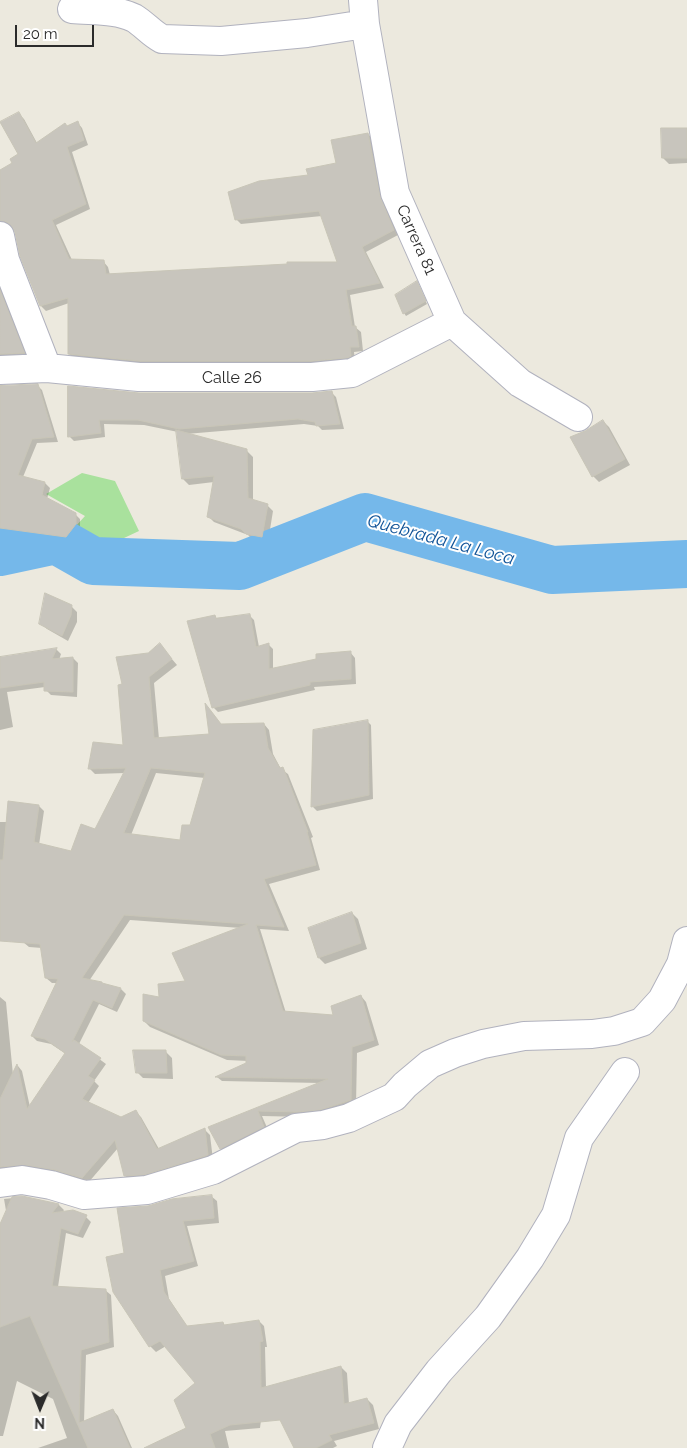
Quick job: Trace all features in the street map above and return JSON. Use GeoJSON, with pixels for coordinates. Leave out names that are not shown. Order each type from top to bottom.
{"type":"FeatureCollection","features":[{"type":"Feature","properties":{"kind":"street"},"geometry":{"type":"LineString","coordinates":[[72,9],[118,13],[134,18],[154,35],[162,39],[221,41],[307,33],[364,12]]}},
{"type":"Feature","properties":{"kind":"street","name":"Carrera 81"},"geometry":{"type":"LineString","coordinates":[[364,12],[395,193],[452,322],[520,383],[578,417]]}},
{"type":"Feature","properties":{"kind":"street"},"geometry":{"type":"LineString","coordinates":[[0,236],[5,260],[47,368]]}},
{"type":"Feature","properties":{"kind":"street","name":"Calle 26"},"geometry":{"type":"LineString","coordinates":[[0,370],[47,368],[139,377],[245,378],[336,375],[352,373],[452,322]]}},
{"type":"Feature","properties":{"kind":"street"},"geometry":{"type":"LineString","coordinates":[[0,1183],[22,1180],[51,1185],[84,1195],[147,1190],[213,1170],[296,1128],[323,1125],[349,1118],[394,1097],[430,1064],[455,1052],[524,1036],[592,1034],[642,1022],[662,1000],[682,964],[687,941]]}},
{"type":"Feature","properties":{"kind":"street"},"geometry":{"type":"LineString","coordinates":[[387,1448],[398,1424],[439,1371],[488,1317],[534,1251],[556,1215],[579,1138],[625,1072]]}},
{"type":"Feature","properties":{"kind":"green space"},"geometry":{"type":"Polygon","coordinates":[[[82,473],[115,481],[139,531],[92,553],[64,539],[85,516],[46,494],[82,473]]]}},
{"type":"Feature","properties":{"kind":"building"},"geometry":{"type":"Polygon","coordinates":[[[19,112],[36,143],[65,123],[67,126],[78,121],[84,140],[67,147],[86,204],[52,220],[69,259],[104,260],[106,274],[287,264],[287,262],[337,262],[319,211],[235,220],[228,192],[259,181],[308,175],[306,169],[336,163],[331,140],[368,133],[380,196],[394,230],[362,247],[380,283],[346,290],[352,326],[356,326],[359,347],[350,347],[351,356],[348,358],[311,361],[140,361],[68,354],[68,298],[40,306],[20,256],[15,232],[11,225],[5,221],[0,221],[0,170],[12,163],[10,159],[18,154],[0,122],[19,112]]]}},
{"type":"Feature","properties":{"kind":"building"},"geometry":{"type":"Polygon","coordinates":[[[661,128],[687,128],[687,158],[662,158],[661,128]]]}},
{"type":"Feature","properties":{"kind":"building"},"geometry":{"type":"Polygon","coordinates":[[[417,281],[426,301],[403,314],[395,295],[417,281]]]}},
{"type":"Feature","properties":{"kind":"building"},"geometry":{"type":"Polygon","coordinates":[[[0,290],[25,353],[0,354],[0,290]]]}},
{"type":"Feature","properties":{"kind":"building"},"geometry":{"type":"Polygon","coordinates":[[[38,384],[54,437],[32,439],[18,475],[45,482],[42,495],[76,513],[76,524],[66,537],[0,528],[0,386],[38,384]]]}},
{"type":"Feature","properties":{"kind":"building"},"geometry":{"type":"Polygon","coordinates":[[[68,386],[139,393],[312,393],[332,391],[340,424],[316,426],[315,422],[298,419],[179,429],[138,420],[99,420],[101,433],[68,437],[68,386]]]}},
{"type":"Feature","properties":{"kind":"building"},"geometry":{"type":"Polygon","coordinates":[[[603,420],[625,459],[592,477],[570,437],[585,431],[603,420]]]}},
{"type":"Feature","properties":{"kind":"building"},"geometry":{"type":"Polygon","coordinates":[[[176,430],[247,449],[248,498],[268,504],[262,537],[246,534],[241,529],[207,517],[214,476],[182,479],[176,430]]]}},
{"type":"Feature","properties":{"kind":"building"},"geometry":{"type":"Polygon","coordinates":[[[45,593],[72,605],[71,615],[62,636],[39,624],[45,593]]]}},
{"type":"Feature","properties":{"kind":"building"},"geometry":{"type":"Polygon","coordinates":[[[250,614],[256,647],[269,643],[269,669],[316,659],[316,654],[351,651],[351,679],[310,682],[310,685],[212,708],[187,621],[215,615],[216,618],[250,614]]]}},
{"type":"Feature","properties":{"kind":"building"},"geometry":{"type":"Polygon","coordinates":[[[160,643],[172,659],[149,677],[154,738],[209,734],[205,703],[221,724],[264,723],[268,748],[280,768],[283,767],[308,832],[316,865],[264,879],[284,927],[256,925],[283,1011],[333,1015],[331,1006],[361,995],[374,1040],[352,1047],[351,1100],[320,1110],[299,1112],[258,1111],[264,1127],[220,1149],[208,1127],[328,1079],[215,1077],[246,1063],[246,1056],[221,1055],[143,1021],[143,994],[159,997],[158,984],[185,981],[172,953],[248,924],[124,915],[82,978],[121,988],[112,1008],[93,1000],[72,1042],[74,1040],[101,1058],[88,1076],[95,1080],[82,1099],[121,1117],[136,1110],[157,1149],[205,1128],[208,1155],[144,1175],[124,1176],[115,1140],[82,1178],[55,1170],[25,1165],[0,1167],[0,1099],[17,1064],[27,1109],[65,1053],[45,1039],[31,1036],[58,979],[45,978],[40,944],[0,941],[0,860],[3,860],[8,801],[39,805],[34,842],[71,851],[81,824],[95,829],[126,768],[88,769],[93,742],[123,745],[118,685],[122,684],[116,657],[148,653],[160,643]],[[151,768],[124,833],[180,840],[182,825],[190,825],[205,773],[151,768]]]}},
{"type":"Feature","properties":{"kind":"building"},"geometry":{"type":"Polygon","coordinates":[[[57,648],[52,659],[73,657],[73,692],[44,691],[44,682],[0,688],[0,657],[57,648]]]}},
{"type":"Feature","properties":{"kind":"building"},"geometry":{"type":"Polygon","coordinates":[[[368,720],[369,795],[311,807],[313,730],[368,720]]]}},
{"type":"Feature","properties":{"kind":"building"},"geometry":{"type":"Polygon","coordinates":[[[352,912],[361,943],[318,958],[308,928],[352,912]]]}},
{"type":"Feature","properties":{"kind":"building"},"geometry":{"type":"Polygon","coordinates":[[[133,1050],[166,1050],[167,1073],[136,1073],[133,1050]]]}},
{"type":"Feature","properties":{"kind":"building"},"geometry":{"type":"Polygon","coordinates":[[[212,1195],[214,1218],[183,1221],[194,1261],[160,1270],[164,1292],[187,1326],[223,1322],[224,1325],[259,1320],[263,1341],[260,1342],[261,1388],[341,1366],[344,1404],[367,1398],[374,1423],[329,1435],[332,1440],[316,1448],[294,1448],[280,1420],[230,1425],[210,1434],[215,1448],[144,1448],[186,1428],[174,1400],[195,1383],[160,1341],[149,1347],[113,1292],[106,1257],[124,1253],[117,1208],[148,1206],[172,1199],[212,1195]]]}},
{"type":"Feature","properties":{"kind":"building"},"geometry":{"type":"Polygon","coordinates":[[[22,1196],[59,1204],[52,1213],[73,1210],[87,1215],[78,1234],[61,1228],[52,1286],[106,1289],[109,1342],[81,1350],[79,1423],[113,1409],[130,1448],[88,1448],[30,1316],[0,1327],[0,1224],[12,1197],[22,1196]]]}},
{"type":"Feature","properties":{"kind":"waterway","name":"Quebrada La Loca"},"geometry":{"type":"LineString","coordinates":[[0,552],[56,540],[93,561],[240,566],[365,517],[552,570],[687,564]]}}]}
